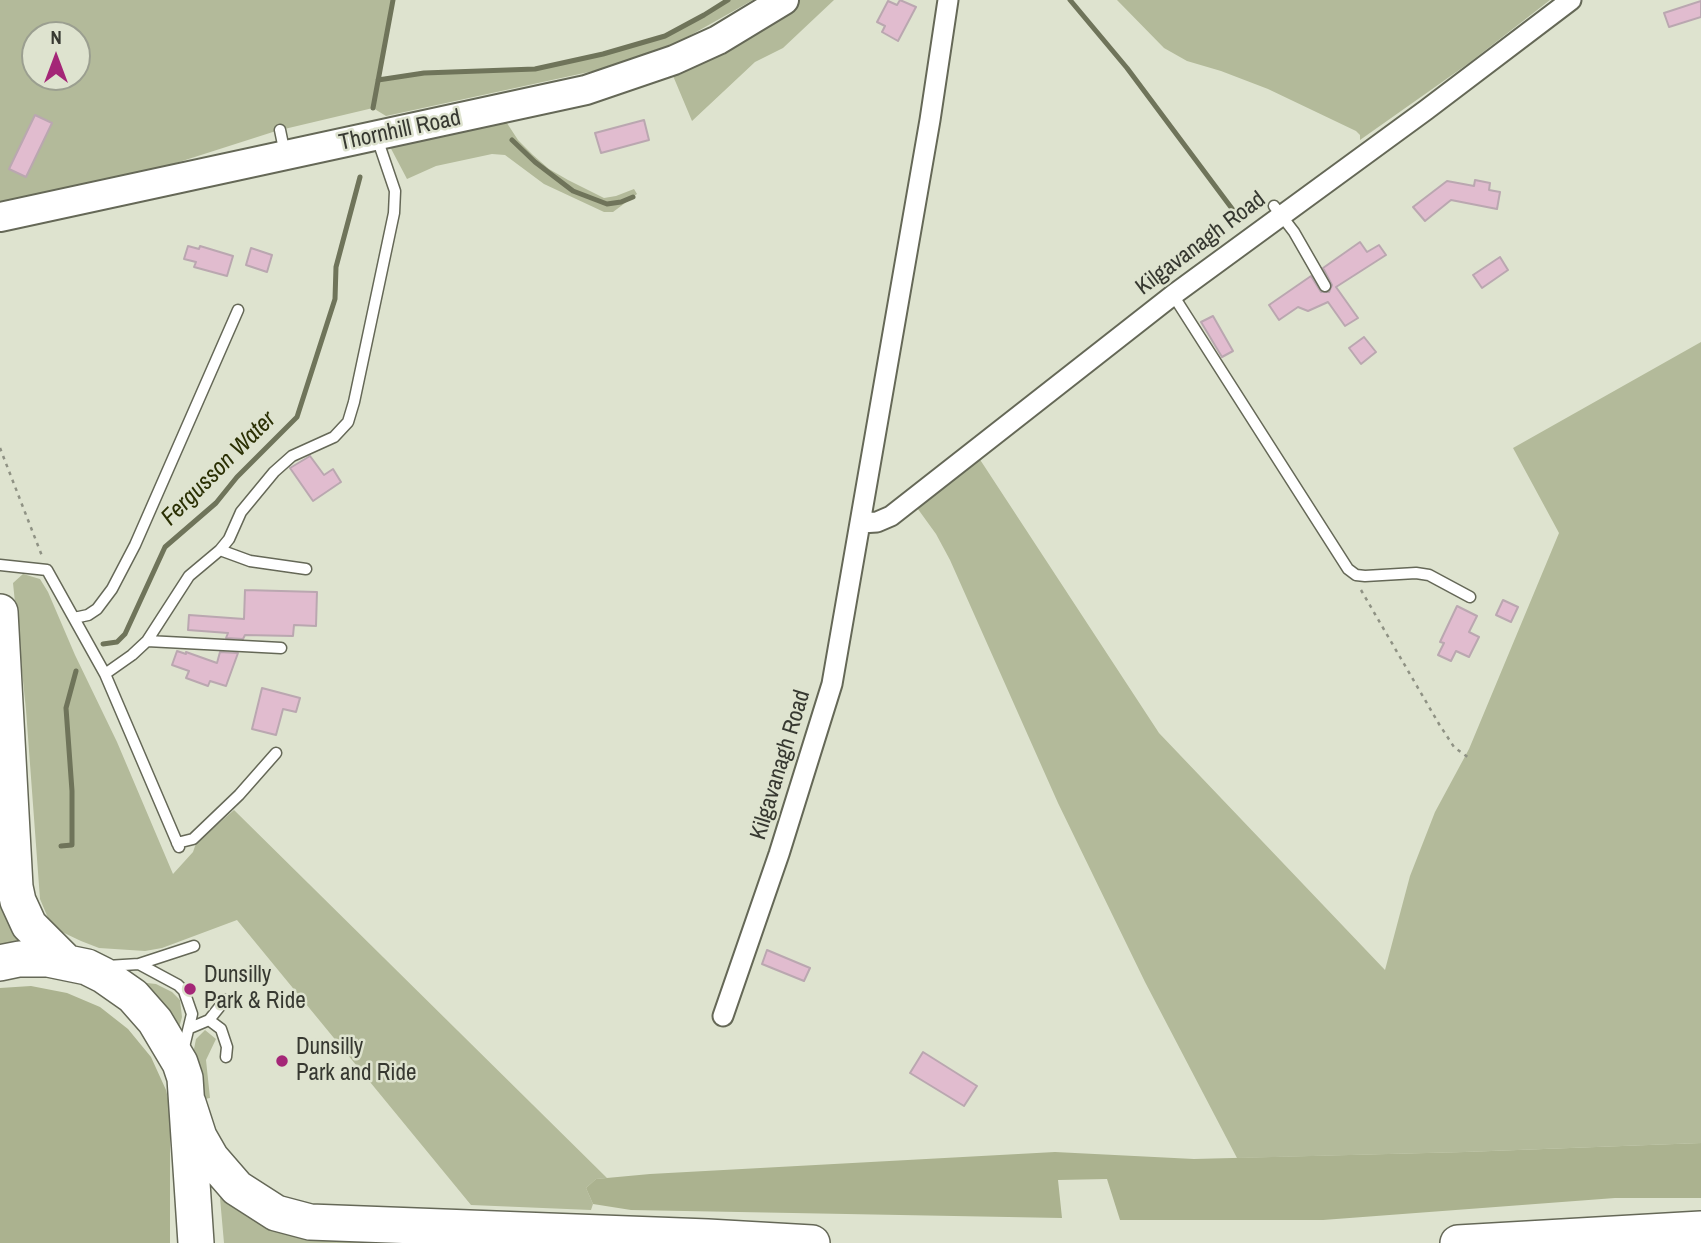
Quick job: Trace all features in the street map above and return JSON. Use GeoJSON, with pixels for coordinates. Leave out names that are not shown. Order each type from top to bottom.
{"type":"FeatureCollection","features":[{"type":"Feature","properties":{"kind":"highway"},"geometry":{"type":"LineString","coordinates":[[0,612],[15,887],[18,901],[29,925],[76,965]]}},
{"type":"Feature","properties":{"kind":"highway"},"geometry":{"type":"LineString","coordinates":[[0,963],[33,958],[76,965],[103,975],[133,996],[155,1021],[180,1063],[188,1102],[200,1137],[211,1158],[247,1196],[262,1206],[301,1220],[812,1243]]}},
{"type":"Feature","properties":{"kind":"highway"},"geometry":{"type":"LineString","coordinates":[[188,1102],[196,1243]]}},
{"type":"Feature","properties":{"kind":"highway"},"geometry":{"type":"LineString","coordinates":[[1458,1243],[1701,1229]]}},
{"type":"Feature","properties":{"kind":"street","name":"Thornhill Road"},"geometry":{"type":"LineString","coordinates":[[0,217],[283,143],[376,136],[586,90],[635,75],[718,40],[783,0]]}},
{"type":"Feature","properties":{"kind":"street","name":"Kilgavanagh Road"},"geometry":{"type":"LineString","coordinates":[[723,1016],[779,853],[832,684],[862,523],[914,174],[948,0]]}},
{"type":"Feature","properties":{"kind":"street","name":"Kilgavanagh Road"},"geometry":{"type":"LineString","coordinates":[[862,523],[877,522],[891,516],[1278,210],[1472,81],[1571,0]]}},
{"type":"Feature","properties":{"kind":"lane"},"geometry":{"type":"LineString","coordinates":[[104,674],[132,655],[147,640],[189,576],[229,539],[241,512],[274,472],[292,456],[334,437],[348,422],[394,213],[395,191],[376,136]]}},
{"type":"Feature","properties":{"kind":"lane"},"geometry":{"type":"LineString","coordinates":[[1278,210],[1325,286]]}},
{"type":"Feature","properties":{"kind":"lane"},"geometry":{"type":"LineString","coordinates":[[1173,295],[1348,569],[1356,575],[1365,576],[1416,573],[1429,575],[1470,597]]}},
{"type":"Feature","properties":{"kind":"lane"},"geometry":{"type":"LineString","coordinates":[[74,618],[88,615],[97,609],[112,589],[135,545],[238,310]]}},
{"type":"Feature","properties":{"kind":"lane"},"geometry":{"type":"LineString","coordinates":[[220,550],[250,561],[306,569]]}},
{"type":"Feature","properties":{"kind":"lane"},"geometry":{"type":"LineString","coordinates":[[0,565],[47,570],[104,674],[178,845],[193,839],[276,753]]}},
{"type":"Feature","properties":{"kind":"lane"},"geometry":{"type":"LineString","coordinates":[[147,640],[281,648]]}},
{"type":"Feature","properties":{"kind":"lane"},"geometry":{"type":"LineString","coordinates":[[76,965],[139,964],[194,946]]}},
{"type":"Feature","properties":{"kind":"lane"},"geometry":{"type":"LineString","coordinates":[[139,964],[184,991],[192,1014],[180,1063]]}},
{"type":"Feature","properties":{"kind":"lane"},"geometry":{"type":"LineString","coordinates":[[190,1028],[209,1020],[225,1000]]}},
{"type":"Feature","properties":{"kind":"lane"},"geometry":{"type":"LineString","coordinates":[[209,1020],[221,1029],[227,1047],[226,1057]]}},
{"type":"Feature","properties":{"kind":"path"},"geometry":{"type":"LineString","coordinates":[[0,448],[47,570]]}},
{"type":"Feature","properties":{"kind":"path"},"geometry":{"type":"LineString","coordinates":[[1348,569],[1439,724],[1454,747],[1469,758]]}},
{"type":"Feature","properties":{"kind":"green space"},"geometry":{"type":"Polygon","coordinates":[[[0,0],[393,0],[379,80],[424,73],[535,69],[603,54],[665,36],[728,0],[753,0],[675,44],[598,70],[386,116],[373,108],[276,131],[151,171],[0,203],[0,0]]]}},
{"type":"Feature","properties":{"kind":"green space"},"geometry":{"type":"Polygon","coordinates":[[[799,0],[834,0],[783,48],[755,62],[692,121],[671,71],[766,24],[799,0]]]}},
{"type":"Feature","properties":{"kind":"green space"},"geometry":{"type":"Polygon","coordinates":[[[1117,0],[1550,0],[1469,63],[1360,140],[1356,131],[1268,89],[1187,61],[1164,48],[1117,0]]]}},
{"type":"Feature","properties":{"kind":"green space"},"geometry":{"type":"Polygon","coordinates":[[[503,117],[518,140],[533,155],[568,180],[604,198],[634,189],[637,194],[613,212],[604,212],[544,184],[505,155],[492,154],[436,166],[407,179],[387,141],[503,117]]]}},
{"type":"Feature","properties":{"kind":"green space"},"geometry":{"type":"Polygon","coordinates":[[[1701,342],[1701,1143],[1237,1158],[1145,982],[1058,803],[950,560],[936,534],[915,505],[977,455],[1159,733],[1385,970],[1410,876],[1435,812],[1469,749],[1559,533],[1513,448],[1701,342]]]}},
{"type":"Feature","properties":{"kind":"green space"},"geometry":{"type":"Polygon","coordinates":[[[23,574],[40,579],[48,592],[117,742],[173,874],[193,852],[196,843],[234,810],[607,1178],[596,1179],[586,1188],[593,1204],[591,1210],[471,1205],[237,920],[162,948],[145,951],[99,948],[62,932],[48,918],[40,899],[26,710],[13,583],[23,574]]]}},
{"type":"Feature","properties":{"kind":"green space"},"geometry":{"type":"Polygon","coordinates":[[[0,810],[27,946],[0,948],[0,810]]]}},
{"type":"Feature","properties":{"kind":"green space"},"geometry":{"type":"Polygon","coordinates":[[[138,982],[156,984],[172,992],[180,1000],[182,1017],[178,1032],[138,982]]]}},
{"type":"Feature","properties":{"kind":"green space"},"geometry":{"type":"Polygon","coordinates":[[[31,986],[67,993],[100,1007],[128,1029],[151,1057],[166,1090],[170,1107],[170,1243],[0,1243],[0,988],[31,986]]]}},
{"type":"Feature","properties":{"kind":"green space"},"geometry":{"type":"Polygon","coordinates":[[[205,1030],[216,1039],[206,1060],[210,1098],[199,1100],[193,1054],[196,1039],[205,1030]]]}},
{"type":"Feature","properties":{"kind":"green space"},"geometry":{"type":"Polygon","coordinates":[[[1701,1143],[1701,1198],[1615,1198],[1323,1220],[1120,1220],[1107,1179],[1058,1180],[1062,1218],[631,1210],[593,1204],[586,1188],[596,1179],[650,1174],[1055,1152],[1194,1159],[1701,1143]]]}},
{"type":"Feature","properties":{"kind":"green space"},"geometry":{"type":"Polygon","coordinates":[[[220,1198],[228,1199],[566,1243],[224,1243],[220,1198]]]}},
{"type":"Feature","properties":{"kind":"building"},"geometry":{"type":"Polygon","coordinates":[[[900,0],[916,7],[898,41],[882,32],[885,26],[877,22],[888,1],[897,5],[900,0]]]}},
{"type":"Feature","properties":{"kind":"building"},"geometry":{"type":"Polygon","coordinates":[[[1701,1],[1701,17],[1669,27],[1664,13],[1701,1]]]}},
{"type":"Feature","properties":{"kind":"building"},"geometry":{"type":"Polygon","coordinates":[[[35,115],[52,123],[26,177],[9,169],[35,115]]]}},
{"type":"Feature","properties":{"kind":"building"},"geometry":{"type":"Polygon","coordinates":[[[644,120],[649,140],[601,153],[595,133],[644,120]]]}},
{"type":"Feature","properties":{"kind":"building"},"geometry":{"type":"Polygon","coordinates":[[[1475,180],[1490,183],[1489,190],[1500,192],[1497,209],[1451,200],[1425,221],[1413,207],[1447,181],[1474,186],[1475,180]]]}},
{"type":"Feature","properties":{"kind":"building"},"geometry":{"type":"Polygon","coordinates":[[[1360,242],[1367,252],[1379,245],[1386,255],[1336,287],[1358,318],[1345,326],[1328,302],[1308,311],[1298,307],[1279,320],[1269,305],[1311,276],[1321,292],[1329,292],[1332,285],[1323,268],[1360,242]]]}},
{"type":"Feature","properties":{"kind":"building"},"geometry":{"type":"Polygon","coordinates":[[[188,246],[199,249],[200,246],[233,256],[227,276],[194,267],[196,262],[184,259],[188,246]]]}},
{"type":"Feature","properties":{"kind":"building"},"geometry":{"type":"Polygon","coordinates":[[[251,248],[272,255],[267,272],[246,265],[251,248]]]}},
{"type":"Feature","properties":{"kind":"building"},"geometry":{"type":"Polygon","coordinates":[[[1500,257],[1508,270],[1482,288],[1473,275],[1500,257]]]}},
{"type":"Feature","properties":{"kind":"building"},"geometry":{"type":"Polygon","coordinates":[[[1213,316],[1233,351],[1222,357],[1201,322],[1213,316]]]}},
{"type":"Feature","properties":{"kind":"building"},"geometry":{"type":"Polygon","coordinates":[[[1364,337],[1376,352],[1361,364],[1349,348],[1364,337]]]}},
{"type":"Feature","properties":{"kind":"building"},"geometry":{"type":"Polygon","coordinates":[[[310,456],[324,475],[333,469],[341,482],[313,501],[290,468],[310,456]]]}},
{"type":"Feature","properties":{"kind":"building"},"geometry":{"type":"Polygon","coordinates":[[[245,590],[317,592],[316,626],[294,625],[293,636],[245,635],[243,639],[226,638],[228,633],[188,630],[189,615],[244,619],[245,590]]]}},
{"type":"Feature","properties":{"kind":"building"},"geometry":{"type":"Polygon","coordinates":[[[1503,600],[1518,607],[1511,622],[1496,615],[1503,600]]]}},
{"type":"Feature","properties":{"kind":"building"},"geometry":{"type":"Polygon","coordinates":[[[1457,606],[1477,616],[1469,632],[1479,637],[1469,657],[1456,651],[1451,661],[1438,655],[1444,643],[1440,642],[1457,606]]]}},
{"type":"Feature","properties":{"kind":"building"},"geometry":{"type":"Polygon","coordinates":[[[177,651],[217,663],[220,652],[238,653],[226,686],[210,681],[208,686],[186,678],[189,671],[172,665],[177,651]]]}},
{"type":"Feature","properties":{"kind":"building"},"geometry":{"type":"Polygon","coordinates":[[[262,688],[300,698],[296,712],[283,709],[276,735],[252,729],[262,688]]]}},
{"type":"Feature","properties":{"kind":"building"},"geometry":{"type":"Polygon","coordinates":[[[767,950],[810,968],[804,981],[762,964],[767,950]]]}},
{"type":"Feature","properties":{"kind":"building"},"geometry":{"type":"Polygon","coordinates":[[[923,1052],[977,1086],[964,1106],[910,1073],[923,1052]]]}},
{"type":"Feature","properties":{"kind":"waterway","name":"Fergusson Water"},"geometry":{"type":"LineString","coordinates":[[373,108],[393,0]]}},
{"type":"Feature","properties":{"kind":"waterway"},"geometry":{"type":"LineString","coordinates":[[378,80],[424,73],[535,69],[603,54],[665,36],[728,0]]}},
{"type":"Feature","properties":{"kind":"waterway"},"geometry":{"type":"LineString","coordinates":[[1070,0],[1127,68],[1239,218]]}},
{"type":"Feature","properties":{"kind":"waterway"},"geometry":{"type":"LineString","coordinates":[[512,140],[535,162],[573,191],[607,204],[633,197]]}},
{"type":"Feature","properties":{"kind":"waterway","name":"Fergusson Water"},"geometry":{"type":"LineString","coordinates":[[103,644],[117,642],[125,634],[165,547],[216,503],[237,477],[297,417],[335,299],[336,267],[360,177]]}},
{"type":"Feature","properties":{"kind":"waterway","name":"Fergusson Water"},"geometry":{"type":"LineString","coordinates":[[61,846],[72,845],[72,791],[66,708],[76,671]]}},
{"type":"Feature","properties":{"kind":"place","name":"Dunsilly Park & Ride"},"geometry":{"type":"Point","coordinates":[190,989]}},
{"type":"Feature","properties":{"kind":"place","name":"Dunsilly Park and Ride"},"geometry":{"type":"Point","coordinates":[282,1061]}}]}
